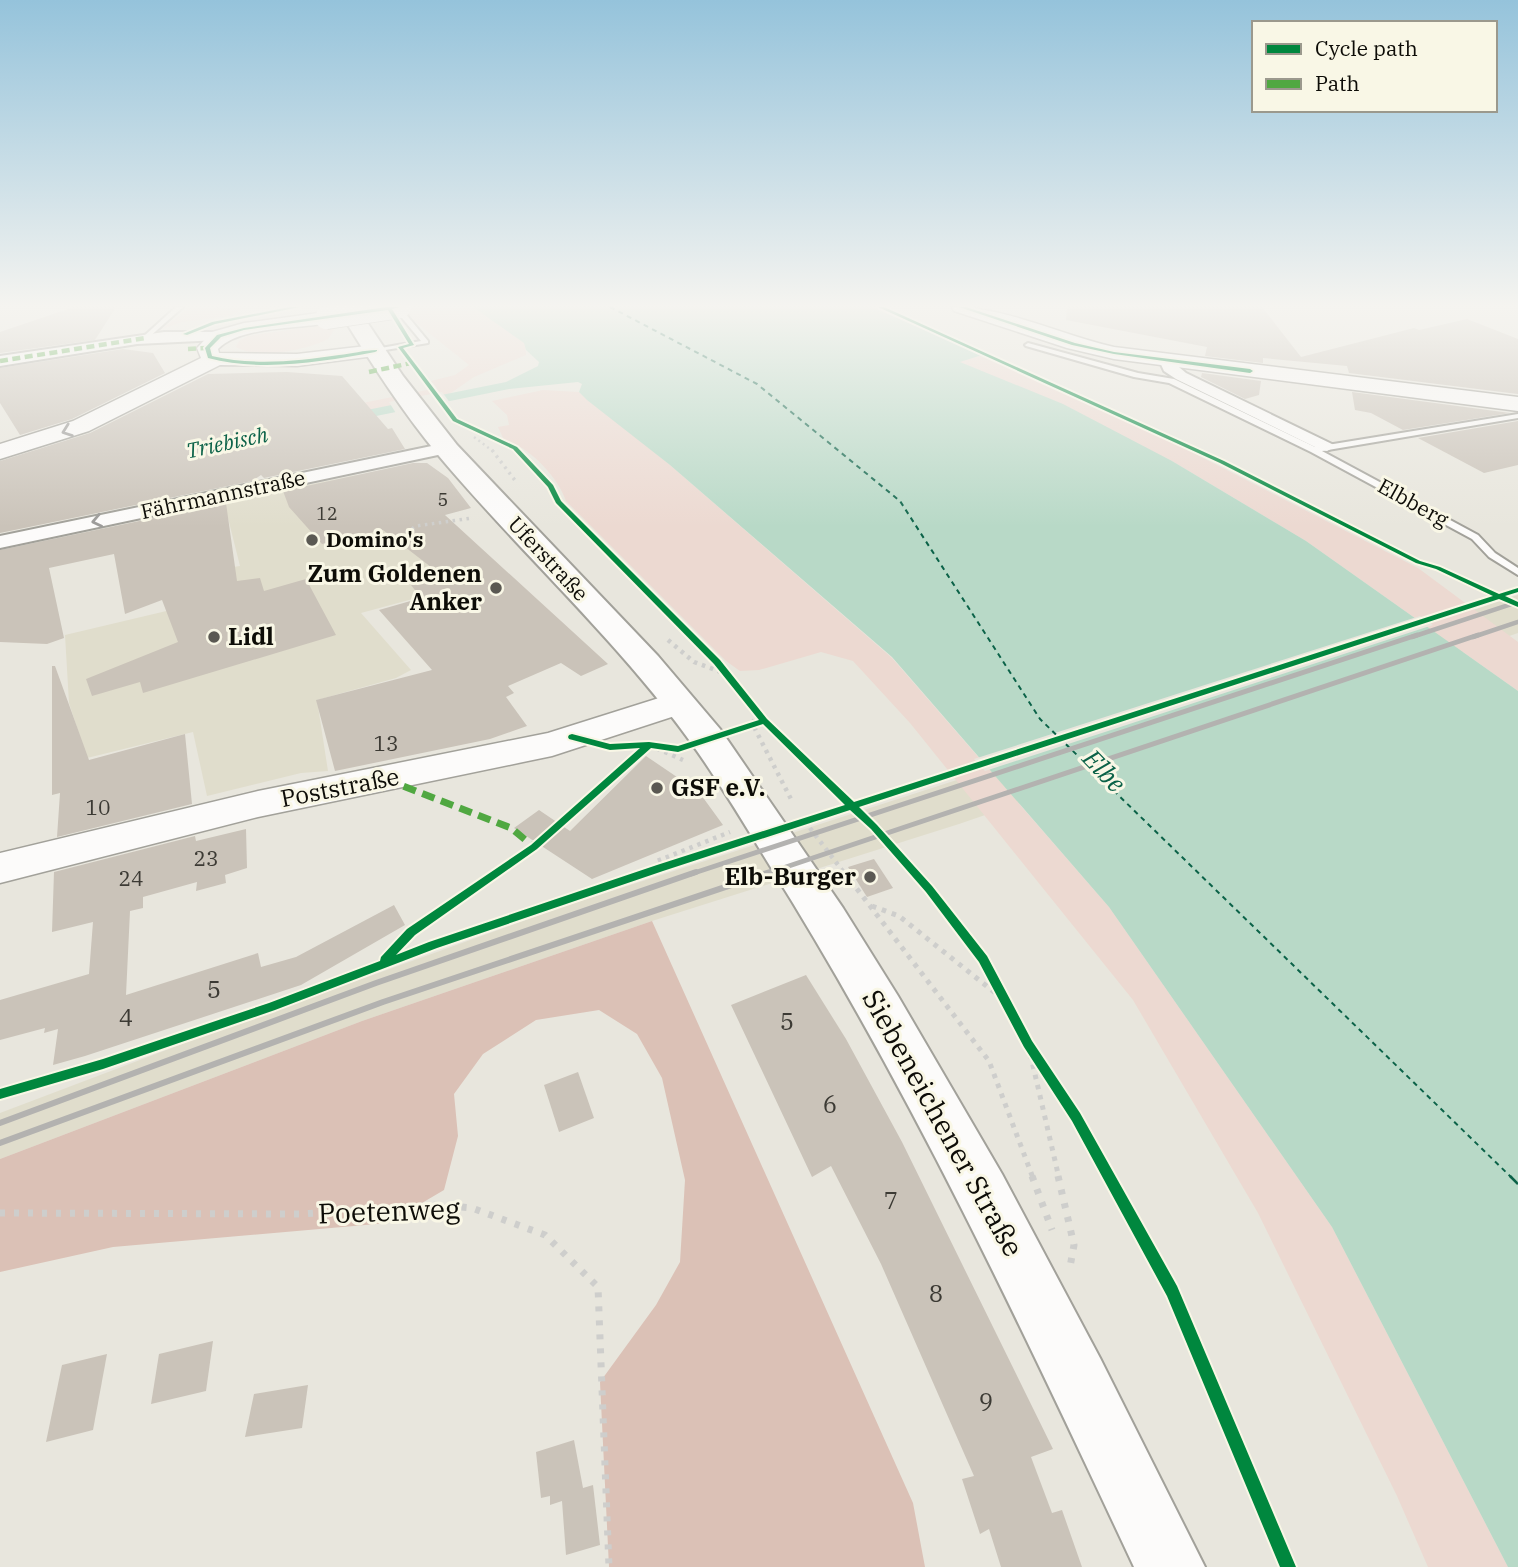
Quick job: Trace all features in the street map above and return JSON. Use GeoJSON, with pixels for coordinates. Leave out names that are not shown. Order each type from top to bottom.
{"type":"FeatureCollection","features":[{"type":"Feature","properties":{"kind":"main road"},"geometry":{"type":"LineString","coordinates":[[1,451],[81,426],[173,380]]}},
{"type":"Feature","properties":{"kind":"main road","name":"Uferstraße"},"geometry":{"type":"LineString","coordinates":[[395,380],[446,448],[678,703]]}},
{"type":"Feature","properties":{"kind":"main road"},"geometry":{"type":"LineString","coordinates":[[1327,380],[1518,404]]}},
{"type":"Feature","properties":{"kind":"main road","name":"Poststraße"},"geometry":{"type":"LineString","coordinates":[[0,868],[258,804],[551,744],[678,703]]}},
{"type":"Feature","properties":{"kind":"main road","name":"Siebeneichener Straße"},"geometry":{"type":"LineString","coordinates":[[678,703],[708,739],[800,875],[872,991],[1035,1292],[1170,1567]]}},
{"type":"Feature","properties":{"kind":"street","name":"Elbberg"},"geometry":{"type":"LineString","coordinates":[[1189,380],[1320,448]]}},
{"type":"Feature","properties":{"kind":"street","name":"Fährmannstraße"},"geometry":{"type":"LineString","coordinates":[[0,542],[446,448]]}},
{"type":"Feature","properties":{"kind":"lane"},"geometry":{"type":"LineString","coordinates":[[1166,380],[1320,448]]}},
{"type":"Feature","properties":{"kind":"lane","name":"Elbberg"},"geometry":{"type":"LineString","coordinates":[[1320,448],[1347,447],[1518,416]]}},
{"type":"Feature","properties":{"kind":"lane","name":"Elbberg"},"geometry":{"type":"LineString","coordinates":[[1320,448],[1475,537],[1492,555],[1518,572]]}},
{"type":"Feature","properties":{"kind":"path"},"geometry":{"type":"LineString","coordinates":[[473,428],[489,435]]}},
{"type":"Feature","properties":{"kind":"path"},"geometry":{"type":"LineString","coordinates":[[389,545],[404,532],[432,522],[506,514]]}},
{"type":"Feature","properties":{"kind":"path"},"geometry":{"type":"LineString","coordinates":[[707,652],[734,682]]}},
{"type":"Feature","properties":{"kind":"path"},"geometry":{"type":"LineString","coordinates":[[749,701],[764,721]]}},
{"type":"Feature","properties":{"kind":"path"},"geometry":{"type":"LineString","coordinates":[[756,711],[752,718],[753,725],[797,810]]}},
{"type":"Feature","properties":{"kind":"path"},"geometry":{"type":"LineString","coordinates":[[636,746],[649,745]]}},
{"type":"Feature","properties":{"kind":"path"},"geometry":{"type":"LineString","coordinates":[[805,821],[989,1061],[1055,1236]]}},
{"type":"Feature","properties":{"kind":"path"},"geometry":{"type":"LineString","coordinates":[[660,868],[657,861],[733,831]]}},
{"type":"Feature","properties":{"kind":"path"},"geometry":{"type":"LineString","coordinates":[[872,906],[899,916],[1004,1000]]}},
{"type":"Feature","properties":{"kind":"path"},"geometry":{"type":"LineString","coordinates":[[1028,1044],[1074,1245],[1069,1273],[1064,1261]]}},
{"type":"Feature","properties":{"kind":"shaded area"},"geometry":{"type":"Polygon","coordinates":[[[469,380],[448,395],[0,486],[273,421],[437,388],[431,381],[469,380]]]}},
{"type":"Feature","properties":{"kind":"shaded area"},"geometry":{"type":"Polygon","coordinates":[[[998,380],[1037,380],[1164,438],[1418,568],[1518,642],[1518,691],[1306,541],[1172,461],[998,380]]]}},
{"type":"Feature","properties":{"kind":"shaded area"},"geometry":{"type":"Polygon","coordinates":[[[543,390],[579,392],[670,465],[892,658],[1109,907],[1332,1227],[1508,1567],[1428,1567],[1397,1496],[1258,1213],[1133,1000],[910,723],[853,661],[821,652],[759,670],[740,671],[726,661],[566,501],[556,482],[541,464],[514,443],[504,440],[498,427],[509,425],[507,415],[492,401],[543,390]]]}},
{"type":"Feature","properties":{"kind":"shaded area"},"geometry":{"type":"Polygon","coordinates":[[[356,475],[381,530],[395,527],[450,570],[412,584],[420,597],[361,613],[411,670],[396,678],[317,700],[328,771],[301,773],[207,796],[193,732],[87,758],[69,703],[65,635],[217,599],[227,568],[240,566],[224,502],[356,475]]]}},
{"type":"Feature","properties":{"kind":"shaded area"},"geometry":{"type":"Polygon","coordinates":[[[1518,595],[1518,633],[959,824],[652,921],[362,1021],[0,1159],[0,1113],[198,1038],[562,907],[1224,694],[1518,595]]]}},
{"type":"Feature","properties":{"kind":"shaded area"},"geometry":{"type":"Polygon","coordinates":[[[652,921],[913,1503],[925,1567],[609,1567],[600,1382],[656,1305],[680,1262],[685,1180],[662,1078],[637,1034],[599,1010],[536,1020],[483,1054],[454,1094],[458,1136],[444,1190],[388,1223],[113,1247],[0,1272],[0,1159],[362,1021],[652,921]]]}},
{"type":"Feature","properties":{"kind":"water","name":"Elbe"},"geometry":{"type":"Polygon","coordinates":[[[1004,380],[1063,404],[1172,461],[1306,541],[1518,691],[1518,1567],[1508,1567],[1332,1227],[1109,907],[892,657],[670,465],[587,400],[579,392],[582,384],[578,382],[509,389],[327,426],[322,419],[506,382],[1004,380]]]}},
{"type":"Feature","properties":{"kind":"pier"},"geometry":{"type":"Polygon","coordinates":[[[442,392],[451,404],[397,415],[389,402],[442,392]]]}},
{"type":"Feature","properties":{"kind":"pier"},"geometry":{"type":"Polygon","coordinates":[[[1420,616],[1433,625],[985,771],[974,759],[1420,616]]]}},
{"type":"Feature","properties":{"kind":"building"},"geometry":{"type":"Polygon","coordinates":[[[0,380],[151,380],[72,419],[20,435],[0,403],[0,380]]]}},
{"type":"Feature","properties":{"kind":"building"},"geometry":{"type":"Polygon","coordinates":[[[196,380],[346,380],[388,429],[392,428],[405,449],[264,478],[261,475],[252,481],[0,533],[0,461],[90,433],[196,380]]]}},
{"type":"Feature","properties":{"kind":"building"},"geometry":{"type":"Polygon","coordinates":[[[1207,380],[1261,381],[1259,395],[1245,399],[1207,380]]]}},
{"type":"Feature","properties":{"kind":"building"},"geometry":{"type":"Polygon","coordinates":[[[1406,380],[1518,380],[1518,394],[1406,380]]]}},
{"type":"Feature","properties":{"kind":"building"},"geometry":{"type":"Polygon","coordinates":[[[1352,392],[1510,413],[1403,430],[1371,413],[1355,410],[1352,392]]]}},
{"type":"Feature","properties":{"kind":"building"},"geometry":{"type":"Polygon","coordinates":[[[1518,421],[1518,465],[1484,473],[1418,438],[1518,421]]]}},
{"type":"Feature","properties":{"kind":"building"},"geometry":{"type":"Polygon","coordinates":[[[413,463],[427,463],[448,478],[471,508],[445,515],[608,664],[581,676],[561,663],[508,686],[514,693],[506,697],[527,726],[490,739],[335,771],[316,700],[432,670],[379,610],[421,598],[411,585],[440,574],[383,530],[322,544],[289,507],[283,491],[413,463]]]}},
{"type":"Feature","properties":{"kind":"building"},"geometry":{"type":"Polygon","coordinates":[[[226,503],[237,581],[260,578],[264,591],[306,579],[336,635],[143,693],[140,682],[92,696],[86,679],[178,642],[162,600],[125,614],[114,554],[49,568],[64,638],[47,644],[0,642],[0,550],[226,503]]]}},
{"type":"Feature","properties":{"kind":"building"},"geometry":{"type":"Polygon","coordinates":[[[52,666],[55,666],[89,760],[185,734],[192,804],[57,837],[60,793],[52,795],[52,666]]]}},
{"type":"Feature","properties":{"kind":"building"},"geometry":{"type":"Polygon","coordinates":[[[646,756],[699,792],[723,825],[592,879],[514,828],[539,810],[570,831],[646,756]]]}},
{"type":"Feature","properties":{"kind":"building"},"geometry":{"type":"Polygon","coordinates":[[[246,829],[247,868],[225,875],[226,883],[196,891],[197,882],[143,897],[143,908],[130,911],[126,995],[258,953],[261,967],[296,957],[394,905],[405,925],[301,985],[85,1056],[53,1065],[58,1029],[44,1033],[45,1028],[0,1040],[0,1000],[89,974],[93,922],[52,932],[54,872],[195,836],[196,841],[246,829]]]}},
{"type":"Feature","properties":{"kind":"building"},"geometry":{"type":"Polygon","coordinates":[[[874,859],[893,888],[867,897],[848,867],[874,859]]]}},
{"type":"Feature","properties":{"kind":"building"},"geometry":{"type":"Polygon","coordinates":[[[806,975],[846,1039],[902,1142],[1053,1449],[1031,1457],[1052,1513],[1062,1510],[1082,1567],[1001,1567],[989,1529],[980,1534],[962,1479],[974,1476],[881,1264],[831,1166],[812,1177],[731,1005],[806,975]]]}},
{"type":"Feature","properties":{"kind":"building"},"geometry":{"type":"Polygon","coordinates":[[[578,1072],[594,1118],[559,1132],[544,1085],[578,1072]]]}},
{"type":"Feature","properties":{"kind":"building"},"geometry":{"type":"Polygon","coordinates":[[[213,1341],[206,1391],[151,1404],[159,1354],[213,1341]]]}},
{"type":"Feature","properties":{"kind":"building"},"geometry":{"type":"Polygon","coordinates":[[[107,1354],[93,1430],[46,1442],[62,1365],[107,1354]]]}},
{"type":"Feature","properties":{"kind":"building"},"geometry":{"type":"Polygon","coordinates":[[[308,1385],[302,1428],[245,1437],[254,1394],[308,1385]]]}},
{"type":"Feature","properties":{"kind":"building"},"geometry":{"type":"Polygon","coordinates":[[[574,1440],[583,1488],[593,1485],[600,1545],[566,1555],[562,1501],[550,1505],[550,1496],[541,1498],[536,1452],[574,1440]]]}},
{"type":"Feature","properties":{"kind":"ferry route"},"geometry":{"type":"LineString","coordinates":[[750,380],[900,501],[1040,719],[1512,1178]]}},
{"type":"Feature","properties":{"kind":"ferry route"},"geometry":{"type":"LineString","coordinates":[[1512,1178],[1518,1184]]}},
{"type":"Feature","properties":{"kind":"railway"},"geometry":{"type":"LineString","coordinates":[[1412,637],[1518,602]]}},
{"type":"Feature","properties":{"kind":"railway"},"geometry":{"type":"LineString","coordinates":[[1473,637],[1518,622]]}},
{"type":"Feature","properties":{"kind":"railway"},"geometry":{"type":"LineString","coordinates":[[691,874],[1417,635]]}},
{"type":"Feature","properties":{"kind":"railway"},"geometry":{"type":"LineString","coordinates":[[765,874],[1478,635]]}},
{"type":"Feature","properties":{"kind":"railway"},"geometry":{"type":"LineString","coordinates":[[0,1123],[376,983],[696,872]]}},
{"type":"Feature","properties":{"kind":"railway"},"geometry":{"type":"LineString","coordinates":[[0,1143],[383,1002],[770,872]]}},
{"type":"Feature","properties":{"kind":"marked path"},"geometry":{"type":"LineString","coordinates":[[385,779],[511,828],[534,847]]}},
{"type":"Feature","properties":{"kind":"cycle path"},"geometry":{"type":"LineString","coordinates":[[425,380],[455,420],[515,448],[551,486],[558,502],[717,662],[764,721],[874,827],[929,889],[983,959],[1028,1044],[1076,1117],[1172,1291],[1288,1567]]}},
{"type":"Feature","properties":{"kind":"cycle path"},"geometry":{"type":"LineString","coordinates":[[1041,380],[1222,462],[1418,562],[1438,568],[1518,605]]}},
{"type":"Feature","properties":{"kind":"cycle path"},"geometry":{"type":"LineString","coordinates":[[0,1094],[103,1064],[271,1007],[433,945],[660,868],[1518,590]]}},
{"type":"Feature","properties":{"kind":"cycle path"},"geometry":{"type":"LineString","coordinates":[[572,737],[610,747],[649,745],[678,749],[764,721]]}},
{"type":"Feature","properties":{"kind":"cycle path"},"geometry":{"type":"LineString","coordinates":[[385,960],[411,932],[534,847],[649,745]]}},
{"type":"Feature","properties":{"kind":"place","name":"Domino's"},"geometry":{"type":"Point","coordinates":[312,540]}},
{"type":"Feature","properties":{"kind":"place","name":"Zum Goldenen Anker"},"geometry":{"type":"Point","coordinates":[496,588]}},
{"type":"Feature","properties":{"kind":"place","name":"Lidl"},"geometry":{"type":"Point","coordinates":[214,637]}},
{"type":"Feature","properties":{"kind":"place","name":"GSF e.V."},"geometry":{"type":"Point","coordinates":[657,788]}},
{"type":"Feature","properties":{"kind":"place","name":"Elb-Burger"},"geometry":{"type":"Point","coordinates":[870,877]}},
{"type":"Feature","properties":{"kind":"water label","name":"Triebisch"},"geometry":{"type":"Point","coordinates":[227,443]}}]}
